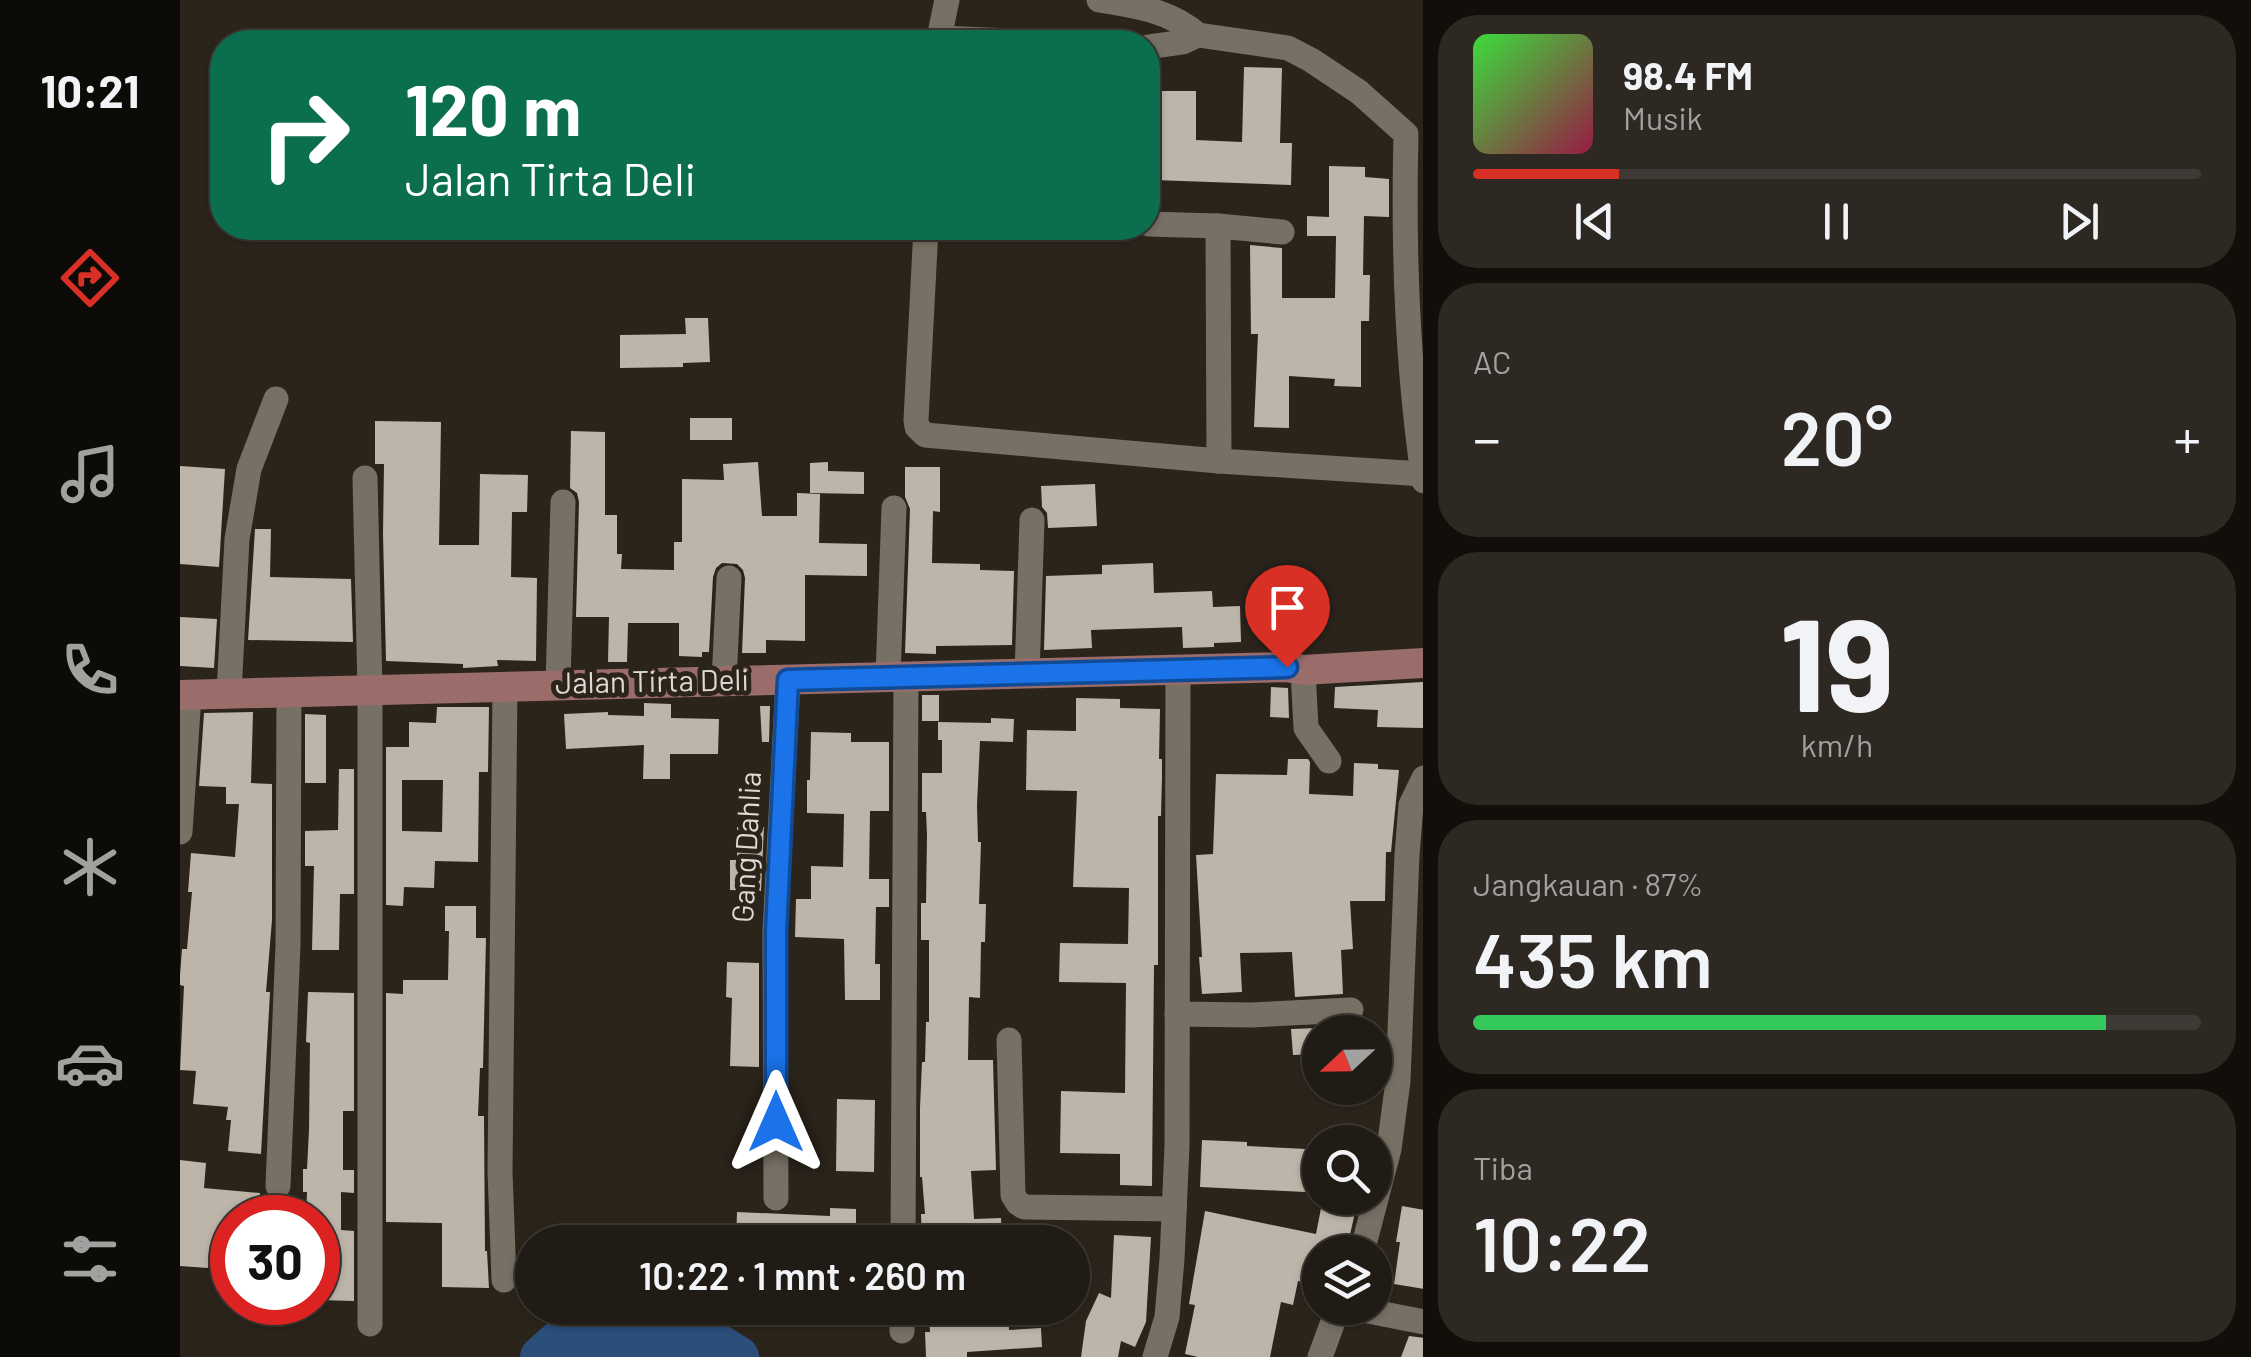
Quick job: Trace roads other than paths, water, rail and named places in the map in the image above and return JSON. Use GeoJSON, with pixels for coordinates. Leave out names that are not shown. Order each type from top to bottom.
{"type":"FeatureCollection","features":[{"type":"Feature","properties":{"kind":"street"},"geometry":{"type":"LineString","coordinates":[[940,30],[947,0]]}},
{"type":"Feature","properties":{"kind":"street"},"geometry":{"type":"LineString","coordinates":[[925,240],[916,420],[925,435],[1423,476],[1410,357],[1404,220],[1415,136],[1359,92],[1288,48],[1198,35],[1168,15],[1098,0]]}},
{"type":"Feature","properties":{"kind":"street"},"geometry":{"type":"LineString","coordinates":[[1160,45],[1198,35]]}},
{"type":"Feature","properties":{"kind":"street"},"geometry":{"type":"LineString","coordinates":[[1160,224],[1282,232]]}},
{"type":"Feature","properties":{"kind":"street"},"geometry":{"type":"LineString","coordinates":[[1218,226],[1219,460]]}},
{"type":"Feature","properties":{"kind":"street"},"geometry":{"type":"LineString","coordinates":[[230,693],[237,539],[249,469],[276,399]]}},
{"type":"Feature","properties":{"kind":"street"},"geometry":{"type":"LineString","coordinates":[[365,478],[370,690],[370,1324]]}},
{"type":"Feature","properties":{"kind":"street"},"geometry":{"type":"LineString","coordinates":[[558,684],[563,502]]}},
{"type":"Feature","properties":{"kind":"street"},"geometry":{"type":"LineString","coordinates":[[894,508],[903,1225]]}},
{"type":"Feature","properties":{"kind":"street"},"geometry":{"type":"LineString","coordinates":[[1026,675],[1032,520]]}},
{"type":"Feature","properties":{"kind":"street"},"geometry":{"type":"LineString","coordinates":[[724,680],[729,578]]}},
{"type":"Feature","properties":{"kind":"street","name":"Jalan Tirta Deli"},"geometry":{"type":"LineString","coordinates":[[185,695],[1287,667],[1303,670],[1423,663]]}},
{"type":"Feature","properties":{"kind":"street"},"geometry":{"type":"LineString","coordinates":[[1303,670],[1306,728],[1329,761]]}},
{"type":"Feature","properties":{"kind":"street"},"geometry":{"type":"LineString","coordinates":[[1155,1357],[1167,1317],[1174,1208],[1178,671]]}},
{"type":"Feature","properties":{"kind":"street","name":"Gang Dahlia"},"geometry":{"type":"LineString","coordinates":[[776,1198],[776,932],[788,680]]}},
{"type":"Feature","properties":{"kind":"street"},"geometry":{"type":"LineString","coordinates":[[504,1280],[500,1172],[505,685]]}},
{"type":"Feature","properties":{"kind":"street"},"geometry":{"type":"LineString","coordinates":[[278,1186],[288,944],[288,693]]}},
{"type":"Feature","properties":{"kind":"street"},"geometry":{"type":"LineString","coordinates":[[180,832],[185,695]]}},
{"type":"Feature","properties":{"kind":"street"},"geometry":{"type":"LineString","coordinates":[[1366,1235],[1389,1150],[1396,1098],[1410,822],[1412,805],[1423,780]]}},
{"type":"Feature","properties":{"kind":"street"},"geometry":{"type":"LineString","coordinates":[[1177,1014],[1351,1010]]}},
{"type":"Feature","properties":{"kind":"street"},"geometry":{"type":"LineString","coordinates":[[1010,1040],[1013,1195],[1018,1203],[1024,1208],[1174,1208]]}},
{"type":"Feature","properties":{"kind":"street"},"geometry":{"type":"LineString","coordinates":[[1392,1316],[1423,1322]]}},
{"type":"Feature","properties":{"kind":"street"},"geometry":{"type":"LineString","coordinates":[[1320,1357],[1332,1325]]}},
{"type":"Feature","properties":{"kind":"water"},"geometry":{"type":"Polygon","coordinates":[[[595,1337],[682,1338],[736,1357],[530,1357],[595,1337]]]}},
{"type":"Feature","properties":{"kind":"waterway"},"geometry":{"type":"LineString","coordinates":[[541,1357],[575,1331],[601,1323],[644,1318],[686,1327],[738,1357]]}}]}
